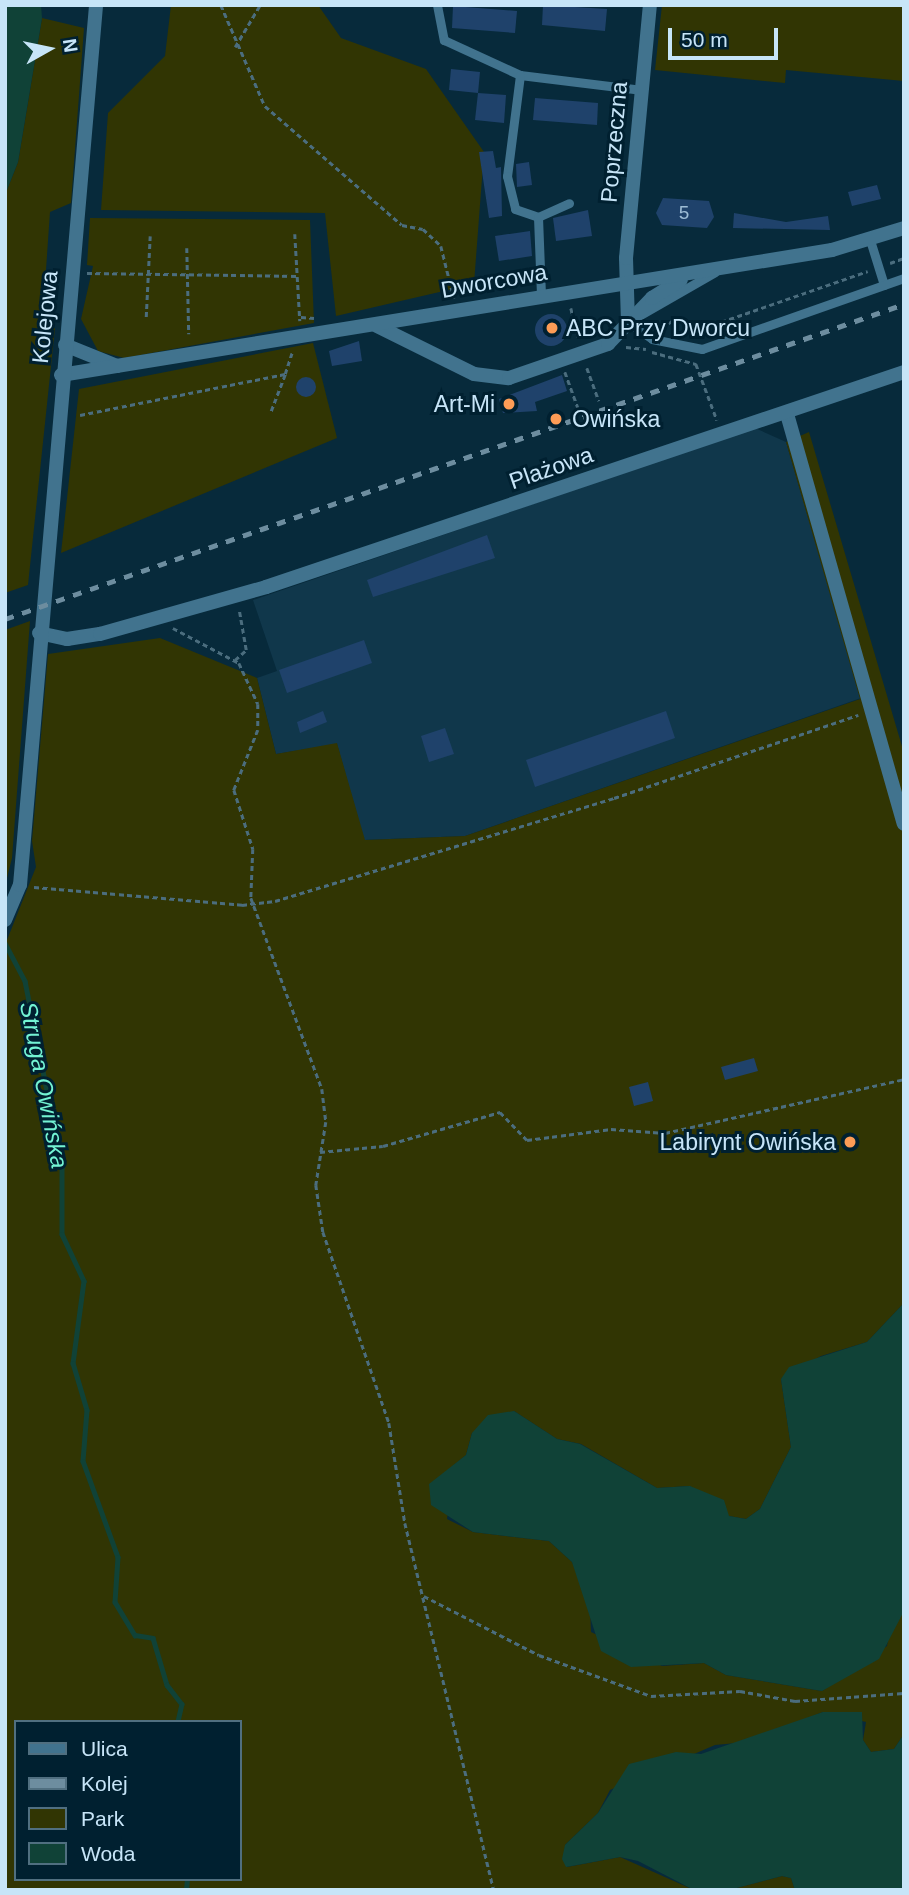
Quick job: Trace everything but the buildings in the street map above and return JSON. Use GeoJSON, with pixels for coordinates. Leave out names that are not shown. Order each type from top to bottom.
{"type":"FeatureCollection","features":[{"type":"Feature","properties":{"kind":"street","name":"Kolejowa"},"geometry":{"type":"LineString","coordinates":[[5,920],[20,885],[61,375],[96,5]]}},
{"type":"Feature","properties":{"kind":"street","name":"Poprzeczna"},"geometry":{"type":"LineString","coordinates":[[626,283],[650,5]]}},
{"type":"Feature","properties":{"kind":"street","name":"Dworcowa"},"geometry":{"type":"LineString","coordinates":[[61,375],[722,269],[870,240],[904,228]]}},
{"type":"Feature","properties":{"kind":"street","name":"Dworcowa"},"geometry":{"type":"LineString","coordinates":[[369,324],[416,341],[467,370],[497,378],[588,359],[608,344],[628,322],[692,274]]}},
{"type":"Feature","properties":{"kind":"street"},"geometry":{"type":"LineString","coordinates":[[626,283],[628,322]]}},
{"type":"Feature","properties":{"kind":"street"},"geometry":{"type":"LineString","coordinates":[[600,287],[628,322]]}},
{"type":"Feature","properties":{"kind":"street"},"geometry":{"type":"LineString","coordinates":[[416,341],[422,316]]}},
{"type":"Feature","properties":{"kind":"street"},"geometry":{"type":"LineString","coordinates":[[65,345],[122,367]]}},
{"type":"Feature","properties":{"kind":"street","name":"Plażowa"},"geometry":{"type":"LineString","coordinates":[[39,633],[75,638],[165,617],[234,597],[787,414],[904,372]]}},
{"type":"Feature","properties":{"kind":"street"},"geometry":{"type":"LineString","coordinates":[[787,414],[904,824]]}},
{"type":"Feature","properties":{"kind":"lane"},"geometry":{"type":"LineString","coordinates":[[437,5],[444,40],[520,75],[642,90]]}},
{"type":"Feature","properties":{"kind":"lane"},"geometry":{"type":"LineString","coordinates":[[520,75],[507,151],[509,190],[515,209],[538,217],[569,203]]}},
{"type":"Feature","properties":{"kind":"lane"},"geometry":{"type":"LineString","coordinates":[[538,217],[541,296]]}},
{"type":"Feature","properties":{"kind":"lane"},"geometry":{"type":"LineString","coordinates":[[870,240],[884,285]]}},
{"type":"Feature","properties":{"kind":"lane"},"geometry":{"type":"LineString","coordinates":[[628,322],[722,269]]}},
{"type":"Feature","properties":{"kind":"lane"},"geometry":{"type":"LineString","coordinates":[[628,322],[654,335],[702,349],[904,278]]}},
{"type":"Feature","properties":{"kind":"path"},"geometry":{"type":"LineString","coordinates":[[221,5],[234,47],[265,106],[402,225],[423,229],[441,246],[456,303]]}},
{"type":"Feature","properties":{"kind":"path"},"geometry":{"type":"LineString","coordinates":[[234,47],[260,5]]}},
{"type":"Feature","properties":{"kind":"path"},"geometry":{"type":"LineString","coordinates":[[271,411],[297,336],[300,317],[295,234]]}},
{"type":"Feature","properties":{"kind":"path"},"geometry":{"type":"LineString","coordinates":[[146,317],[150,236]]}},
{"type":"Feature","properties":{"kind":"path"},"geometry":{"type":"LineString","coordinates":[[187,248],[189,334]]}},
{"type":"Feature","properties":{"kind":"path"},"geometry":{"type":"LineString","coordinates":[[679,335],[904,258]]}},
{"type":"Feature","properties":{"kind":"path"},"geometry":{"type":"LineString","coordinates":[[92,274],[297,276]]}},
{"type":"Feature","properties":{"kind":"path"},"geometry":{"type":"LineString","coordinates":[[567,292],[599,401]]}},
{"type":"Feature","properties":{"kind":"path"},"geometry":{"type":"LineString","coordinates":[[300,317],[313,317]]}},
{"type":"Feature","properties":{"kind":"path"},"geometry":{"type":"LineString","coordinates":[[646,350],[654,335],[675,318]]}},
{"type":"Feature","properties":{"kind":"path"},"geometry":{"type":"LineString","coordinates":[[651,329],[654,335]]}},
{"type":"Feature","properties":{"kind":"path"},"geometry":{"type":"LineString","coordinates":[[654,335],[667,335]]}},
{"type":"Feature","properties":{"kind":"path"},"geometry":{"type":"LineString","coordinates":[[620,349],[646,350],[696,363],[722,434]]}},
{"type":"Feature","properties":{"kind":"path"},"geometry":{"type":"LineString","coordinates":[[578,408],[565,370],[588,359]]}},
{"type":"Feature","properties":{"kind":"path"},"geometry":{"type":"LineString","coordinates":[[80,415],[285,374]]}},
{"type":"Feature","properties":{"kind":"path"},"geometry":{"type":"LineString","coordinates":[[234,597],[247,631],[246,650],[235,660]]}},
{"type":"Feature","properties":{"kind":"path"},"geometry":{"type":"LineString","coordinates":[[165,617],[175,630],[235,660],[249,676],[259,713],[234,790],[253,849],[252,904],[322,1089],[316,1185],[323,1232],[389,1423],[424,1596],[494,1890]]}},
{"type":"Feature","properties":{"kind":"path"},"geometry":{"type":"LineString","coordinates":[[20,885],[252,904],[614,798],[872,710]]}},
{"type":"Feature","properties":{"kind":"path"},"geometry":{"type":"LineString","coordinates":[[320,1152],[383,1146],[500,1112],[527,1140],[611,1129],[665,1133],[904,1079]]}},
{"type":"Feature","properties":{"kind":"path"},"geometry":{"type":"LineString","coordinates":[[424,1596],[539,1655],[651,1696],[740,1691],[795,1701],[904,1693]]}},
{"type":"Feature","properties":{"kind":"shaded area"},"geometry":{"type":"Polygon","coordinates":[[[755,428],[786,442],[861,698],[465,836],[364,840],[337,744],[276,754],[257,678],[277,671],[253,600],[755,428]]]}},
{"type":"Feature","properties":{"kind":"green space"},"geometry":{"type":"Polygon","coordinates":[[[171,5],[318,5],[341,38],[426,69],[484,152],[474,284],[336,316],[325,213],[101,210],[108,113],[165,56],[171,5]]]}},
{"type":"Feature","properties":{"kind":"green space"},"geometry":{"type":"Polygon","coordinates":[[[662,5],[904,5],[904,81],[786,70],[785,83],[655,70],[662,5]]]}},
{"type":"Feature","properties":{"kind":"green space"},"geometry":{"type":"Polygon","coordinates":[[[42,18],[84,28],[71,203],[50,212],[42,327],[55,328],[28,585],[5,593],[5,195],[18,162],[42,18]]]}},
{"type":"Feature","properties":{"kind":"green space"},"geometry":{"type":"Polygon","coordinates":[[[90,218],[310,220],[314,323],[124,358],[98,351],[81,319],[93,266],[87,265],[90,218]]]}},
{"type":"Feature","properties":{"kind":"green space"},"geometry":{"type":"Polygon","coordinates":[[[313,343],[337,438],[61,553],[79,389],[313,343]]]}},
{"type":"Feature","properties":{"kind":"green space"},"geometry":{"type":"Polygon","coordinates":[[[809,432],[904,753],[904,1303],[867,1342],[821,1356],[781,1379],[791,1447],[760,1509],[746,1519],[729,1516],[690,1486],[657,1488],[581,1444],[557,1439],[514,1411],[472,1433],[466,1455],[454,1465],[447,1519],[473,1532],[549,1541],[572,1562],[590,1606],[591,1632],[662,1666],[704,1663],[726,1675],[822,1691],[887,1646],[890,1627],[904,1611],[904,1734],[894,1749],[871,1752],[863,1740],[866,1722],[823,1712],[747,1742],[715,1745],[610,1790],[598,1813],[565,1845],[567,1867],[620,1857],[694,1890],[5,1890],[5,945],[36,867],[32,841],[48,654],[160,638],[257,678],[276,754],[337,743],[365,840],[465,836],[860,699],[786,442],[809,432]]]}},
{"type":"Feature","properties":{"kind":"green space"},"geometry":{"type":"Polygon","coordinates":[[[30,621],[12,858],[5,886],[5,630],[30,621]]]}},
{"type":"Feature","properties":{"kind":"green space"},"geometry":{"type":"Polygon","coordinates":[[[782,1876],[791,1878],[795,1890],[729,1890],[782,1876]]]}},
{"type":"Feature","properties":{"kind":"water"},"geometry":{"type":"Polygon","coordinates":[[[5,5],[41,5],[42,18],[18,162],[5,195],[5,5]]]}},
{"type":"Feature","properties":{"kind":"water"},"geometry":{"type":"Polygon","coordinates":[[[904,1303],[904,1611],[879,1659],[822,1691],[726,1675],[704,1663],[631,1667],[601,1651],[572,1562],[549,1541],[473,1532],[431,1505],[429,1484],[466,1455],[472,1433],[488,1415],[514,1411],[557,1439],[580,1444],[657,1488],[690,1486],[724,1500],[729,1516],[746,1519],[760,1509],[791,1447],[781,1379],[789,1367],[867,1342],[904,1303]]]}},
{"type":"Feature","properties":{"kind":"water"},"geometry":{"type":"Polygon","coordinates":[[[823,1712],[862,1712],[863,1740],[871,1752],[894,1749],[904,1734],[904,1890],[795,1890],[791,1878],[782,1876],[729,1890],[694,1890],[638,1861],[620,1857],[566,1867],[562,1859],[565,1845],[598,1813],[629,1764],[676,1752],[701,1754],[823,1712]]]}},
{"type":"Feature","properties":{"kind":"waterway","name":"Struga Owińska"},"geometry":{"type":"LineString","coordinates":[[5,943],[25,981],[62,1167],[62,1234],[84,1281],[73,1363],[87,1410],[83,1461],[118,1557],[115,1602],[135,1635],[153,1638],[167,1685],[182,1704],[178,1720]]}},
{"type":"Feature","properties":{"kind":"waterway","name":"Struga Owińska"},"geometry":{"type":"LineString","coordinates":[[186,1890],[187,1881]]}},
{"type":"Feature","properties":{"kind":"railway"},"geometry":{"type":"LineString","coordinates":[[5,619],[904,304]]}},
{"type":"Feature","properties":{"kind":"place","name":"ABC Przy Dworcu"},"geometry":{"type":"Point","coordinates":[552,328]}},
{"type":"Feature","properties":{"kind":"place","name":"Art-Mi"},"geometry":{"type":"Point","coordinates":[509,404]}},
{"type":"Feature","properties":{"kind":"place","name":"Owińska"},"geometry":{"type":"Point","coordinates":[556,419]}},
{"type":"Feature","properties":{"kind":"place","name":"Labirynt Owińska"},"geometry":{"type":"Point","coordinates":[850,1142]}}]}
